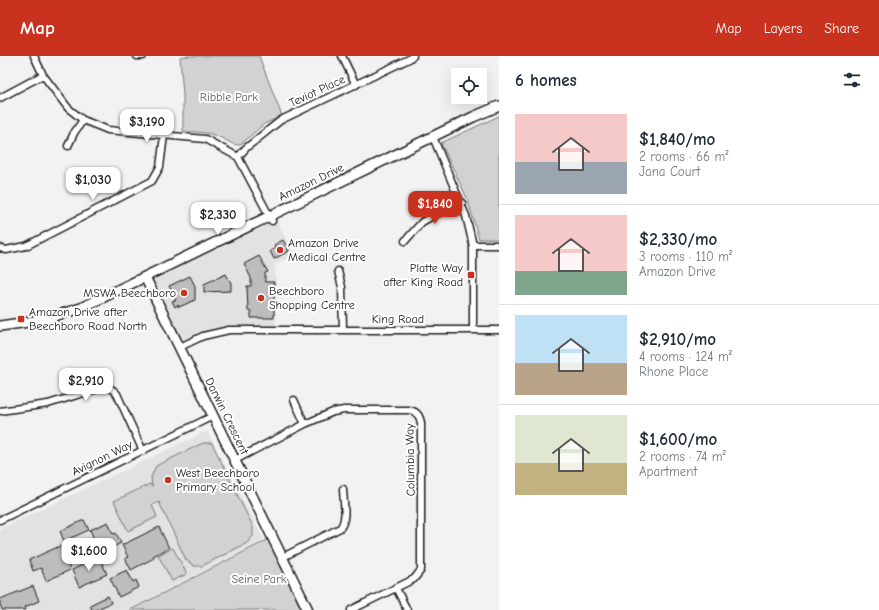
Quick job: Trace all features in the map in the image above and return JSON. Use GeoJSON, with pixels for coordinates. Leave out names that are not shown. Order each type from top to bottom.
{"type":"FeatureCollection","features":[{"type":"Feature","properties":{"kind":"street"},"geometry":{"type":"LineString","coordinates":[[34,56],[43,75],[68,108],[83,120],[108,130],[205,139],[238,157],[271,218]]}},
{"type":"Feature","properties":{"kind":"street"},"geometry":{"type":"LineString","coordinates":[[137,56],[143,56]]}},
{"type":"Feature","properties":{"kind":"street"},"geometry":{"type":"LineString","coordinates":[[342,56],[356,85]]}},
{"type":"Feature","properties":{"kind":"street","name":"Teviot Place"},"geometry":{"type":"LineString","coordinates":[[238,157],[246,148],[281,120],[356,85],[413,56]]}},
{"type":"Feature","properties":{"kind":"street"},"geometry":{"type":"LineString","coordinates":[[0,98],[43,75]]}},
{"type":"Feature","properties":{"kind":"street","name":"Amazon Drive"},"geometry":{"type":"LineString","coordinates":[[434,139],[473,117],[499,106]]}},
{"type":"Feature","properties":{"kind":"street","name":"Amazon Drive"},"geometry":{"type":"LineString","coordinates":[[0,331],[19,330],[41,326],[73,316],[434,139],[499,112]]}},
{"type":"Feature","properties":{"kind":"street"},"geometry":{"type":"LineString","coordinates":[[68,146],[74,132],[83,120]]}},
{"type":"Feature","properties":{"kind":"street"},"geometry":{"type":"LineString","coordinates":[[0,248],[6,250],[26,246],[152,181],[160,166],[164,135]]}},
{"type":"Feature","properties":{"kind":"street"},"geometry":{"type":"LineString","coordinates":[[434,139],[462,203],[473,245],[473,330]]}},
{"type":"Feature","properties":{"kind":"street"},"geometry":{"type":"LineString","coordinates":[[405,241],[422,222],[436,214],[462,203]]}},
{"type":"Feature","properties":{"kind":"street"},"geometry":{"type":"LineString","coordinates":[[473,245],[499,245]]}},
{"type":"Feature","properties":{"kind":"street"},"geometry":{"type":"LineString","coordinates":[[338,271],[342,287],[343,330]]}},
{"type":"Feature","properties":{"kind":"street","name":"Amazon Drive"},"geometry":{"type":"LineString","coordinates":[[0,326],[42,320],[61,315],[146,280]]}},
{"type":"Feature","properties":{"kind":"street","name":"Darwin Crescent"},"geometry":{"type":"LineString","coordinates":[[146,280],[308,610]]}},
{"type":"Feature","properties":{"kind":"street","name":"King Road"},"geometry":{"type":"LineString","coordinates":[[180,347],[203,336],[229,330],[499,330]]}},
{"type":"Feature","properties":{"kind":"street"},"geometry":{"type":"LineString","coordinates":[[0,411],[48,404],[100,388],[108,387],[116,394],[143,451]]}},
{"type":"Feature","properties":{"kind":"street"},"geometry":{"type":"LineString","coordinates":[[294,400],[305,424]]}},
{"type":"Feature","properties":{"kind":"street","name":"Columbia Way"},"geometry":{"type":"LineString","coordinates":[[235,460],[305,424],[333,412],[344,410],[409,410],[416,412],[421,423],[422,567],[417,577],[350,610]]}},
{"type":"Feature","properties":{"kind":"street","name":"Avignon Way"},"geometry":{"type":"LineString","coordinates":[[0,520],[214,416]]}},
{"type":"Feature","properties":{"kind":"street"},"geometry":{"type":"LineString","coordinates":[[283,557],[340,528],[343,525],[343,488]]}},
{"type":"Feature","properties":{"kind":"street"},"geometry":{"type":"LineString","coordinates":[[396,588],[407,610]]}},
{"type":"Feature","properties":{"kind":"shaded area"},"geometry":{"type":"Polygon","coordinates":[[[276,219],[294,255],[275,264],[276,330],[229,330],[180,347],[147,282],[276,219]]]}},
{"type":"Feature","properties":{"kind":"shaded area","name":"West Beechboro Primary School"},"geometry":{"type":"Polygon","coordinates":[[[207,431],[264,540],[127,610],[0,610],[0,529],[207,431]]]}},
{"type":"Feature","properties":{"kind":"green space","name":"Ribble Park"},"geometry":{"type":"Polygon","coordinates":[[[259,56],[282,116],[264,124],[240,145],[215,135],[201,132],[183,131],[183,95],[180,57],[259,56]]]}},
{"type":"Feature","properties":{"kind":"green space"},"geometry":{"type":"Polygon","coordinates":[[[499,116],[499,239],[479,239],[467,198],[441,143],[499,116]]]}},
{"type":"Feature","properties":{"kind":"green space"},"geometry":{"type":"Polygon","coordinates":[[[203,443],[212,443],[253,527],[253,536],[247,543],[202,566],[194,566],[186,560],[159,502],[152,505],[157,517],[128,531],[114,501],[150,484],[152,487],[151,477],[156,466],[203,443]]]}},
{"type":"Feature","properties":{"kind":"green space","name":"Seine Park"},"geometry":{"type":"Polygon","coordinates":[[[273,537],[309,610],[130,610],[273,537]]]}},
{"type":"Feature","properties":{"kind":"green space"},"geometry":{"type":"Polygon","coordinates":[[[173,548],[187,574],[172,581],[158,555],[173,548]]]}},
{"type":"Feature","properties":{"kind":"building","name":"Amazon Drive Medical Centre"},"geometry":{"type":"Polygon","coordinates":[[[283,240],[289,251],[274,259],[270,251],[275,248],[274,245],[283,240]]]}},
{"type":"Feature","properties":{"kind":"building","name":"Beechboro Shopping Centre"},"geometry":{"type":"Polygon","coordinates":[[[259,256],[268,272],[265,273],[265,282],[274,282],[274,318],[251,318],[251,311],[248,311],[247,286],[251,286],[251,278],[244,264],[259,256]]]}},
{"type":"Feature","properties":{"kind":"building"},"geometry":{"type":"Polygon","coordinates":[[[226,274],[231,283],[231,291],[204,292],[204,284],[226,274]]]}},
{"type":"Feature","properties":{"kind":"building","name":"MSWA Beechboro"},"geometry":{"type":"Polygon","coordinates":[[[190,276],[195,286],[195,300],[179,307],[178,305],[175,307],[172,301],[176,300],[169,286],[190,276]]]}},
{"type":"Feature","properties":{"kind":"building"},"geometry":{"type":"Polygon","coordinates":[[[84,520],[89,530],[64,541],[60,531],[84,520]]]}},
{"type":"Feature","properties":{"kind":"building"},"geometry":{"type":"Polygon","coordinates":[[[108,522],[113,534],[116,533],[121,543],[99,554],[90,530],[108,522]]]}},
{"type":"Feature","properties":{"kind":"building"},"geometry":{"type":"Polygon","coordinates":[[[159,527],[169,548],[131,570],[125,558],[128,557],[122,545],[159,527]]]}},
{"type":"Feature","properties":{"kind":"building"},"geometry":{"type":"Polygon","coordinates":[[[60,546],[70,570],[46,581],[41,568],[33,571],[29,560],[60,546]]]}},
{"type":"Feature","properties":{"kind":"building"},"geometry":{"type":"Polygon","coordinates":[[[99,557],[107,574],[79,587],[72,570],[99,557]]]}},
{"type":"Feature","properties":{"kind":"building"},"geometry":{"type":"Polygon","coordinates":[[[127,570],[133,582],[136,580],[139,587],[119,597],[110,578],[127,570]]]}},
{"type":"Feature","properties":{"kind":"building"},"geometry":{"type":"Polygon","coordinates":[[[33,586],[39,601],[25,607],[26,610],[2,610],[0,599],[33,586]]]}},
{"type":"Feature","properties":{"kind":"building"},"geometry":{"type":"Polygon","coordinates":[[[108,596],[111,603],[92,610],[90,605],[108,596]]]}},
{"type":"Feature","properties":{"kind":"place","name":"Amazon Drive Medical Centre"},"geometry":{"type":"Point","coordinates":[280,250]}},
{"type":"Feature","properties":{"kind":"place","name":"Platte Way after King Road"},"geometry":{"type":"Point","coordinates":[471,275]}},
{"type":"Feature","properties":{"kind":"place","name":"MSWA Beechboro"},"geometry":{"type":"Point","coordinates":[184,293]}},
{"type":"Feature","properties":{"kind":"place","name":"Beechboro Shopping Centre"},"geometry":{"type":"Point","coordinates":[261,298]}},
{"type":"Feature","properties":{"kind":"place","name":"Amazon Drive after Beechboro Road North"},"geometry":{"type":"Point","coordinates":[21,319]}},
{"type":"Feature","properties":{"kind":"place","name":"West Beechboro Primary School"},"geometry":{"type":"Point","coordinates":[168,480]}}]}
